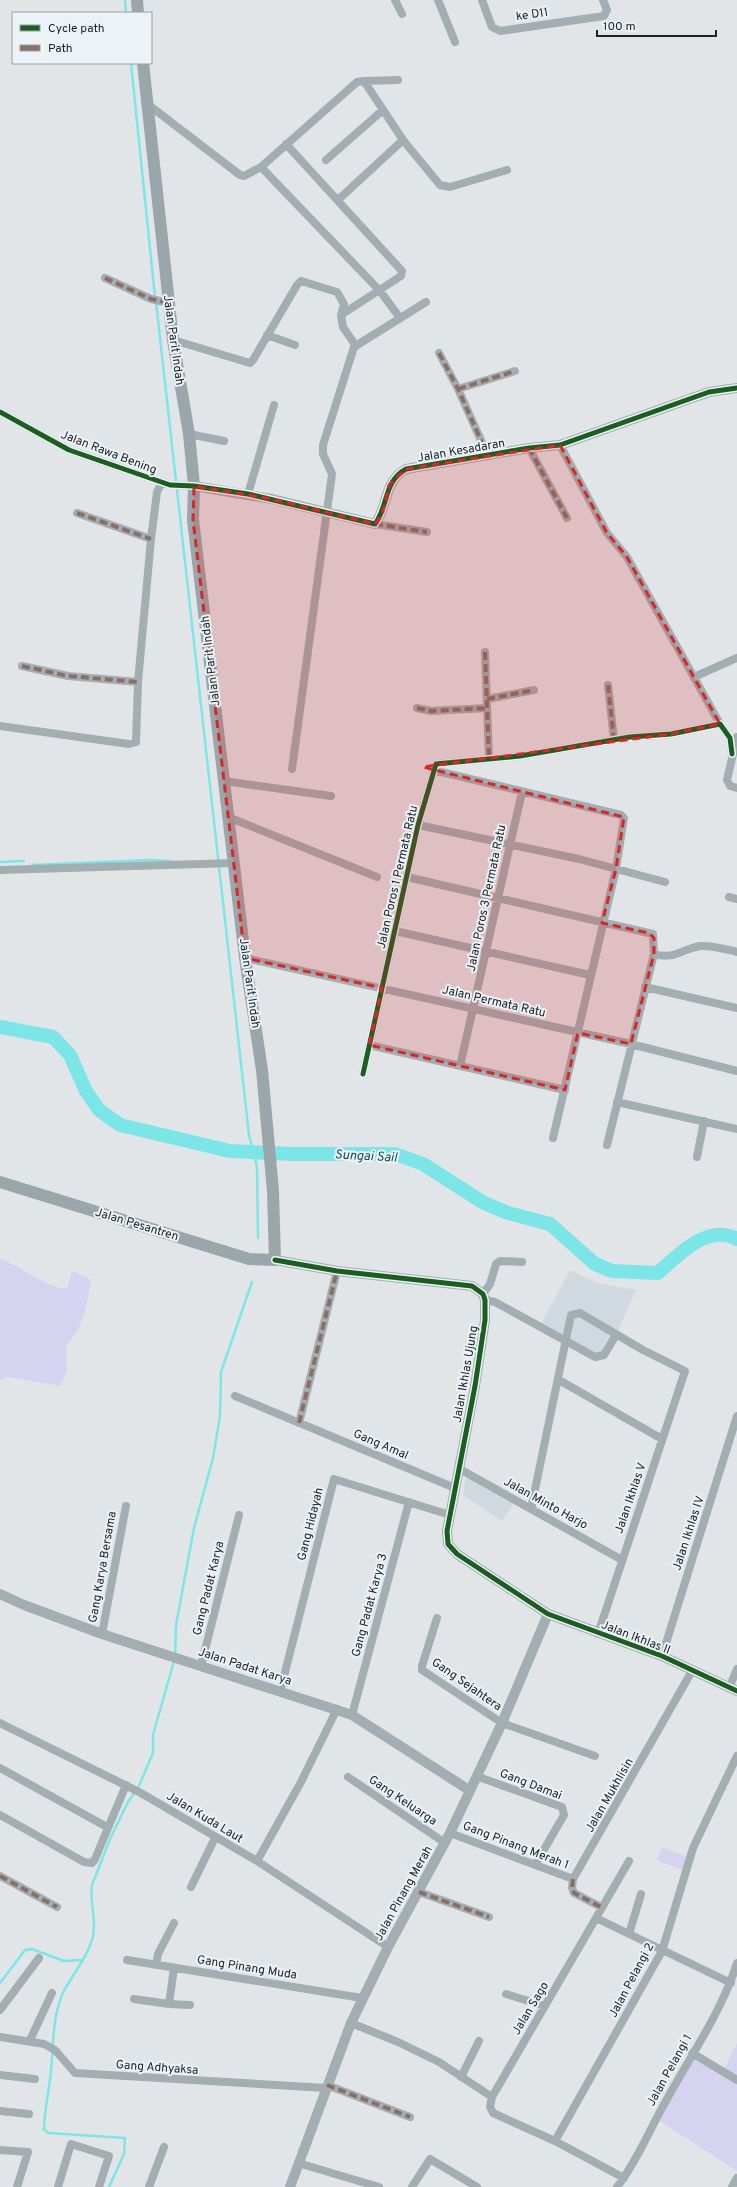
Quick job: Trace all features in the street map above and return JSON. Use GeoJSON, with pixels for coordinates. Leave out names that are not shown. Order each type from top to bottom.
{"type":"FeatureCollection","features":[{"type":"Feature","properties":{"kind":"main road"},"geometry":{"type":"LineString","coordinates":[[137,0],[138,12]]}},
{"type":"Feature","properties":{"kind":"main road","name":"Jalan Parit Indah"},"geometry":{"type":"LineString","coordinates":[[143,64],[166,303],[189,434],[194,486],[193,520],[228,817],[230,863],[262,1070],[273,1191],[276,1260]]}},
{"type":"Feature","properties":{"kind":"main road","name":"Jalan Pesantren"},"geometry":{"type":"LineString","coordinates":[[0,1182],[249,1259],[276,1260]]}},
{"type":"Feature","properties":{"kind":"street"},"geometry":{"type":"LineString","coordinates":[[395,0],[402,14]]}},
{"type":"Feature","properties":{"kind":"street"},"geometry":{"type":"LineString","coordinates":[[438,0],[455,42]]}},
{"type":"Feature","properties":{"kind":"street","name":"ke D11"},"geometry":{"type":"LineString","coordinates":[[482,0],[494,30],[500,31],[604,16],[607,10],[604,0]]}},
{"type":"Feature","properties":{"kind":"street"},"geometry":{"type":"LineString","coordinates":[[146,103],[240,175],[246,176],[261,167],[357,82],[398,80]]}},
{"type":"Feature","properties":{"kind":"street"},"geometry":{"type":"LineString","coordinates":[[364,81],[403,140],[434,180],[445,187],[507,170]]}},
{"type":"Feature","properties":{"kind":"street"},"geometry":{"type":"LineString","coordinates":[[326,160],[383,110]]}},
{"type":"Feature","properties":{"kind":"street"},"geometry":{"type":"LineString","coordinates":[[339,199],[403,140]]}},
{"type":"Feature","properties":{"kind":"street"},"geometry":{"type":"LineString","coordinates":[[286,144],[339,199],[402,271],[402,276],[341,315]]}},
{"type":"Feature","properties":{"kind":"street"},"geometry":{"type":"LineString","coordinates":[[261,167],[380,291],[400,318]]}},
{"type":"Feature","properties":{"kind":"street"},"geometry":{"type":"LineString","coordinates":[[105,278],[151,299],[166,303]]}},
{"type":"Feature","properties":{"kind":"street"},"geometry":{"type":"LineString","coordinates":[[173,340],[247,363],[253,360],[298,283],[301,281],[337,292],[344,304],[341,315],[343,327],[356,346]]}},
{"type":"Feature","properties":{"kind":"street"},"geometry":{"type":"LineString","coordinates":[[292,769],[332,474],[323,454],[323,445],[348,363],[356,346],[426,302]]}},
{"type":"Feature","properties":{"kind":"street"},"geometry":{"type":"LineString","coordinates":[[268,335],[295,346]]}},
{"type":"Feature","properties":{"kind":"street"},"geometry":{"type":"LineString","coordinates":[[439,353],[458,389],[488,456]]}},
{"type":"Feature","properties":{"kind":"street"},"geometry":{"type":"LineString","coordinates":[[458,389],[515,371]]}},
{"type":"Feature","properties":{"kind":"street","name":"Jalan Kesadaran"},"geometry":{"type":"LineString","coordinates":[[375,524],[382,515],[390,485],[398,474],[406,469],[529,448],[560,446],[702,395],[737,388]]}},
{"type":"Feature","properties":{"kind":"street"},"geometry":{"type":"LineString","coordinates":[[248,494],[274,405]]}},
{"type":"Feature","properties":{"kind":"street","name":"Jalan Rawa Bening"},"geometry":{"type":"LineString","coordinates":[[0,412],[69,450],[166,484],[194,486]]}},
{"type":"Feature","properties":{"kind":"street"},"geometry":{"type":"LineString","coordinates":[[189,434],[224,442]]}},
{"type":"Feature","properties":{"kind":"street"},"geometry":{"type":"LineString","coordinates":[[560,446],[607,533],[627,557],[720,724],[730,738],[732,754]]}},
{"type":"Feature","properties":{"kind":"street"},"geometry":{"type":"LineString","coordinates":[[529,448],[567,518]]}},
{"type":"Feature","properties":{"kind":"street"},"geometry":{"type":"LineString","coordinates":[[0,726],[132,744],[137,740],[138,682],[151,539],[157,492],[166,484]]}},
{"type":"Feature","properties":{"kind":"street"},"geometry":{"type":"LineString","coordinates":[[194,486],[248,494],[375,524],[427,532]]}},
{"type":"Feature","properties":{"kind":"street"},"geometry":{"type":"LineString","coordinates":[[77,513],[151,539]]}},
{"type":"Feature","properties":{"kind":"street"},"geometry":{"type":"LineString","coordinates":[[485,652],[489,758]]}},
{"type":"Feature","properties":{"kind":"street"},"geometry":{"type":"LineString","coordinates":[[694,677],[737,658]]}},
{"type":"Feature","properties":{"kind":"street"},"geometry":{"type":"LineString","coordinates":[[22,666],[68,676],[138,682]]}},
{"type":"Feature","properties":{"kind":"street"},"geometry":{"type":"LineString","coordinates":[[608,685],[614,740]]}},
{"type":"Feature","properties":{"kind":"street"},"geometry":{"type":"LineString","coordinates":[[417,708],[430,711],[487,703],[534,690]]}},
{"type":"Feature","properties":{"kind":"street"},"geometry":{"type":"LineString","coordinates":[[553,1138],[602,923],[616,869],[624,817],[433,770],[436,764],[520,756],[614,740],[671,734],[720,724]]}},
{"type":"Feature","properties":{"kind":"street"},"geometry":{"type":"LineString","coordinates":[[737,737],[727,780],[730,786],[737,788]]}},
{"type":"Feature","properties":{"kind":"street","name":"Jalan Poros 1 Permata Ratu"},"geometry":{"type":"LineString","coordinates":[[363,1074],[418,825],[433,770]]}},
{"type":"Feature","properties":{"kind":"street"},"geometry":{"type":"LineString","coordinates":[[224,781],[331,796]]}},
{"type":"Feature","properties":{"kind":"street","name":"Jalan Poros 3 Permata Ratu"},"geometry":{"type":"LineString","coordinates":[[460,1066],[522,792]]}},
{"type":"Feature","properties":{"kind":"street"},"geometry":{"type":"LineString","coordinates":[[228,817],[377,877]]}},
{"type":"Feature","properties":{"kind":"street"},"geometry":{"type":"LineString","coordinates":[[418,825],[616,869],[665,882]]}},
{"type":"Feature","properties":{"kind":"street"},"geometry":{"type":"LineString","coordinates":[[0,870],[207,865],[230,863]]}},
{"type":"Feature","properties":{"kind":"street"},"geometry":{"type":"LineString","coordinates":[[407,878],[653,934],[654,954],[607,1145]]}},
{"type":"Feature","properties":{"kind":"street"},"geometry":{"type":"LineString","coordinates":[[395,931],[590,975]]}},
{"type":"Feature","properties":{"kind":"street"},"geometry":{"type":"LineString","coordinates":[[654,954],[667,957],[698,946],[709,946],[737,952]]}},
{"type":"Feature","properties":{"kind":"street","name":"Jalan Permata Ratu"},"geometry":{"type":"LineString","coordinates":[[245,958],[631,1044],[737,1071]]}},
{"type":"Feature","properties":{"kind":"street"},"geometry":{"type":"LineString","coordinates":[[645,987],[737,1008]]}},
{"type":"Feature","properties":{"kind":"street"},"geometry":{"type":"LineString","coordinates":[[369,1045],[565,1090]]}},
{"type":"Feature","properties":{"kind":"street"},"geometry":{"type":"LineString","coordinates":[[617,1102],[737,1128]]}},
{"type":"Feature","properties":{"kind":"street"},"geometry":{"type":"LineString","coordinates":[[697,1157],[704,1121]]}},
{"type":"Feature","properties":{"kind":"street"},"geometry":{"type":"LineString","coordinates":[[276,1260],[337,1271],[472,1286],[484,1297],[495,1302],[567,1341],[599,1357],[604,1355],[616,1334],[580,1313],[571,1315],[567,1341],[559,1380],[531,1509]]}},
{"type":"Feature","properties":{"kind":"street"},"geometry":{"type":"LineString","coordinates":[[484,1297],[496,1264],[500,1261],[522,1262]]}},
{"type":"Feature","properties":{"kind":"street"},"geometry":{"type":"LineString","coordinates":[[298,1423],[337,1271]]}},
{"type":"Feature","properties":{"kind":"street","name":"Jalan Ikhlas Ujung"},"geometry":{"type":"LineString","coordinates":[[484,1297],[485,1320],[475,1386],[458,1468],[447,1539],[453,1551],[548,1614]]}},
{"type":"Feature","properties":{"kind":"street","name":"Jalan Ikhlas V"},"geometry":{"type":"LineString","coordinates":[[598,1634],[685,1371],[616,1334]]}},
{"type":"Feature","properties":{"kind":"street"},"geometry":{"type":"LineString","coordinates":[[559,1380],[662,1439]]}},
{"type":"Feature","properties":{"kind":"street","name":"Gang Amal"},"geometry":{"type":"LineString","coordinates":[[235,1396],[455,1488]]}},
{"type":"Feature","properties":{"kind":"street","name":"Jalan Ikhlas IV"},"geometry":{"type":"LineString","coordinates":[[662,1656],[737,1416]]}},
{"type":"Feature","properties":{"kind":"street","name":"Jalan Minto Harjo"},"geometry":{"type":"LineString","coordinates":[[458,1468],[622,1560]]}},
{"type":"Feature","properties":{"kind":"street","name":"Gang Hidayah"},"geometry":{"type":"LineString","coordinates":[[280,1692],[334,1479],[450,1515]]}},
{"type":"Feature","properties":{"kind":"street","name":"Gang Padat Karya 3"},"geometry":{"type":"LineString","coordinates":[[352,1715],[409,1502]]}},
{"type":"Feature","properties":{"kind":"street","name":"Gang Karya Bersama"},"geometry":{"type":"LineString","coordinates":[[102,1634],[126,1506]]}},
{"type":"Feature","properties":{"kind":"street","name":"Gang Padat Karya"},"geometry":{"type":"LineString","coordinates":[[201,1666],[239,1515]]}},
{"type":"Feature","properties":{"kind":"street","name":"Jalan Padat Karya"},"geometry":{"type":"LineString","coordinates":[[0,1594],[24,1605],[102,1634],[352,1715],[469,1790]]}},
{"type":"Feature","properties":{"kind":"street","name":"Jalan Ikhlas II"},"geometry":{"type":"LineString","coordinates":[[548,1614],[598,1634],[662,1656],[733,1689]]}},
{"type":"Feature","properties":{"kind":"street","name":"Jalan Pinang Merah"},"geometry":{"type":"LineString","coordinates":[[290,2187],[350,2023],[388,1947],[450,1833],[502,1723],[548,1614]]}},
{"type":"Feature","properties":{"kind":"street","name":"Gang Sejahtera"},"geometry":{"type":"LineString","coordinates":[[437,1618],[422,1670],[502,1723]]}},
{"type":"Feature","properties":{"kind":"street"},"geometry":{"type":"LineString","coordinates":[[733,1689],[737,1669]]}},
{"type":"Feature","properties":{"kind":"street","name":"Jalan Mukhlisin"},"geometry":{"type":"LineString","coordinates":[[574,1879],[692,1671]]}},
{"type":"Feature","properties":{"kind":"street"},"geometry":{"type":"LineString","coordinates":[[257,1861],[301,1782],[337,1709]]}},
{"type":"Feature","properties":{"kind":"street","name":"Jalan Kuda Laut"},"geometry":{"type":"LineString","coordinates":[[0,1723],[141,1793],[215,1838],[257,1861],[388,1947]]}},
{"type":"Feature","properties":{"kind":"street"},"geometry":{"type":"LineString","coordinates":[[502,1723],[595,1756]]}},
{"type":"Feature","properties":{"kind":"street","name":"Jalan Pelangi 2"},"geometry":{"type":"LineString","coordinates":[[555,2141],[662,1951],[693,1848],[737,1756]]}},
{"type":"Feature","properties":{"kind":"street"},"geometry":{"type":"LineString","coordinates":[[0,1768],[107,1827]]}},
{"type":"Feature","properties":{"kind":"street","name":"Gang Damai"},"geometry":{"type":"LineString","coordinates":[[476,1776],[562,1807],[564,1815],[535,1865]]}},
{"type":"Feature","properties":{"kind":"street","name":"Gang Keluarga"},"geometry":{"type":"LineString","coordinates":[[348,1777],[445,1843]]}},
{"type":"Feature","properties":{"kind":"street"},"geometry":{"type":"LineString","coordinates":[[0,1815],[88,1863],[95,1859],[107,1827],[127,1785]]}},
{"type":"Feature","properties":{"kind":"street","name":"Gang Pinang Merah 1"},"geometry":{"type":"LineString","coordinates":[[450,1833],[574,1879]]}},
{"type":"Feature","properties":{"kind":"street"},"geometry":{"type":"LineString","coordinates":[[191,1887],[215,1838]]}},
{"type":"Feature","properties":{"kind":"street"},"geometry":{"type":"LineString","coordinates":[[629,1861],[596,1918],[731,1983]]}},
{"type":"Feature","properties":{"kind":"street"},"geometry":{"type":"LineString","coordinates":[[0,1876],[57,1907]]}},
{"type":"Feature","properties":{"kind":"street"},"geometry":{"type":"LineString","coordinates":[[574,1879],[572,1888],[574,1893],[602,1908]]}},
{"type":"Feature","properties":{"kind":"street"},"geometry":{"type":"LineString","coordinates":[[418,1892],[489,1917]]}},
{"type":"Feature","properties":{"kind":"street"},"geometry":{"type":"LineString","coordinates":[[629,1934],[642,1894]]}},
{"type":"Feature","properties":{"kind":"street","name":"Jalan Sago"},"geometry":{"type":"LineString","coordinates":[[492,2096],[596,1918]]}},
{"type":"Feature","properties":{"kind":"street"},"geometry":{"type":"LineString","coordinates":[[156,1965],[158,1954],[174,1923]]}},
{"type":"Feature","properties":{"kind":"street"},"geometry":{"type":"LineString","coordinates":[[0,2010],[40,1958]]}},
{"type":"Feature","properties":{"kind":"street","name":"Gang Pinang Muda"},"geometry":{"type":"LineString","coordinates":[[127,1960],[362,1998]]}},
{"type":"Feature","properties":{"kind":"street","name":"Jalan Pelangi 1"},"geometry":{"type":"LineString","coordinates":[[617,2187],[635,2161],[731,1983],[737,1963]]}},
{"type":"Feature","properties":{"kind":"street"},"geometry":{"type":"LineString","coordinates":[[169,2004],[174,1968]]}},
{"type":"Feature","properties":{"kind":"street"},"geometry":{"type":"LineString","coordinates":[[30,2040],[52,1993]]}},
{"type":"Feature","properties":{"kind":"street"},"geometry":{"type":"LineString","coordinates":[[506,1994],[545,2006]]}},
{"type":"Feature","properties":{"kind":"street"},"geometry":{"type":"LineString","coordinates":[[134,1999],[169,2004],[190,2005]]}},
{"type":"Feature","properties":{"kind":"street"},"geometry":{"type":"LineString","coordinates":[[350,2023],[398,2042],[439,2062],[492,2096],[490,2107],[493,2113],[555,2141],[624,2178]]}},
{"type":"Feature","properties":{"kind":"street","name":"Gang Adhyaksa"},"geometry":{"type":"LineString","coordinates":[[0,2036],[30,2040],[44,2044],[55,2050],[75,2074],[327,2086],[410,2117]]}},
{"type":"Feature","properties":{"kind":"street"},"geometry":{"type":"LineString","coordinates":[[461,2077],[479,2041]]}},
{"type":"Feature","properties":{"kind":"street"},"geometry":{"type":"LineString","coordinates":[[692,2053],[737,2080]]}},
{"type":"Feature","properties":{"kind":"street"},"geometry":{"type":"LineString","coordinates":[[0,2075],[35,2079]]}},
{"type":"Feature","properties":{"kind":"street"},"geometry":{"type":"LineString","coordinates":[[0,2111],[28,2114]]}},
{"type":"Feature","properties":{"kind":"street"},"geometry":{"type":"LineString","coordinates":[[58,2187],[71,2144],[109,2156],[99,2187]]}},
{"type":"Feature","properties":{"kind":"street"},"geometry":{"type":"LineString","coordinates":[[150,2187],[164,2147]]}},
{"type":"Feature","properties":{"kind":"street"},"geometry":{"type":"LineString","coordinates":[[0,2150],[28,2152],[16,2187]]}},
{"type":"Feature","properties":{"kind":"street"},"geometry":{"type":"LineString","coordinates":[[412,2187],[430,2160],[477,2187]]}},
{"type":"Feature","properties":{"kind":"street"},"geometry":{"type":"LineString","coordinates":[[298,2163],[379,2187]]}},
{"type":"Feature","properties":{"kind":"street"},"geometry":{"type":"LineString","coordinates":[[732,2187],[737,2178]]}},
{"type":"Feature","properties":{"kind":"highlighted area"},"geometry":{"type":"Polygon","coordinates":[[[560,445],[607,533],[627,557],[720,724],[671,734],[423,767],[624,817],[616,869],[602,923],[649,933],[654,938],[654,954],[631,1044],[578,1033],[565,1090],[369,1045],[382,988],[245,958],[193,520],[194,486],[272,499],[375,524],[382,515],[389,485],[406,469],[560,445]]]}},
{"type":"Feature","properties":{"kind":"shaded area"},"geometry":{"type":"Polygon","coordinates":[[[0,1259],[9,1262],[49,1284],[58,1287],[67,1289],[72,1271],[91,1280],[81,1323],[73,1338],[67,1344],[67,1369],[61,1386],[8,1377],[0,1380],[0,1259]]]}},
{"type":"Feature","properties":{"kind":"shaded area"},"geometry":{"type":"Polygon","coordinates":[[[570,1270],[597,1283],[636,1290],[616,1335],[599,1357],[540,1326],[570,1270]]]}},
{"type":"Feature","properties":{"kind":"shaded area"},"geometry":{"type":"Polygon","coordinates":[[[466,1475],[514,1503],[502,1521],[463,1495],[466,1475]]]}},
{"type":"Feature","properties":{"kind":"shaded area"},"geometry":{"type":"Polygon","coordinates":[[[662,1847],[687,1857],[682,1870],[657,1860],[662,1847]]]}},
{"type":"Feature","properties":{"kind":"shaded area"},"geometry":{"type":"Polygon","coordinates":[[[737,2043],[737,2078],[724,2069],[737,2043]]]}},
{"type":"Feature","properties":{"kind":"shaded area"},"geometry":{"type":"Polygon","coordinates":[[[693,2058],[737,2084],[737,2171],[658,2120],[693,2058]]]}},
{"type":"Feature","properties":{"kind":"waterway"},"geometry":{"type":"LineString","coordinates":[[125,0],[126,12]]}},
{"type":"Feature","properties":{"kind":"waterway"},"geometry":{"type":"LineString","coordinates":[[131,64],[155,297]]}},
{"type":"Feature","properties":{"kind":"waterway"},"geometry":{"type":"LineString","coordinates":[[156,302],[249,1135],[257,1166],[258,1238]]}},
{"type":"Feature","properties":{"kind":"waterway"},"geometry":{"type":"LineString","coordinates":[[32,865],[150,860],[171,861]]}},
{"type":"Feature","properties":{"kind":"waterway"},"geometry":{"type":"LineString","coordinates":[[0,862],[24,861]]}},
{"type":"Feature","properties":{"kind":"waterway","name":"Sungai Sail"},"geometry":{"type":"LineString","coordinates":[[0,1027],[53,1037],[70,1055],[86,1091],[99,1110],[120,1125],[230,1151],[293,1154],[395,1154],[423,1164],[484,1203],[508,1213],[550,1224],[595,1264],[612,1271],[658,1273],[684,1250],[705,1238],[715,1235],[726,1235],[737,1239]]}},
{"type":"Feature","properties":{"kind":"waterway"},"geometry":{"type":"LineString","coordinates":[[175,1656],[176,1625],[194,1528],[213,1458],[220,1416],[221,1372],[252,1282]]}},
{"type":"Feature","properties":{"kind":"waterway"},"geometry":{"type":"LineString","coordinates":[[109,2187],[124,2154],[125,2138],[49,2133],[44,2130],[54,2026],[58,2005],[62,1995],[91,1944],[94,1930],[94,1917],[91,1898],[92,1885],[110,1839],[128,1802],[139,1786],[153,1753],[153,1735],[174,1661]]}},
{"type":"Feature","properties":{"kind":"waterway"},"geometry":{"type":"LineString","coordinates":[[0,1983],[25,1950],[32,1949],[64,1961],[82,1960]]}},
{"type":"Feature","properties":{"kind":"marked path"},"geometry":{"type":"LineString","coordinates":[[105,278],[151,299],[169,303]]}},
{"type":"Feature","properties":{"kind":"marked path"},"geometry":{"type":"LineString","coordinates":[[439,353],[458,389],[488,456]]}},
{"type":"Feature","properties":{"kind":"marked path"},"geometry":{"type":"LineString","coordinates":[[458,389],[515,371]]}},
{"type":"Feature","properties":{"kind":"marked path"},"geometry":{"type":"LineString","coordinates":[[529,448],[567,518]]}},
{"type":"Feature","properties":{"kind":"marked path"},"geometry":{"type":"LineString","coordinates":[[77,513],[151,539]]}},
{"type":"Feature","properties":{"kind":"marked path"},"geometry":{"type":"LineString","coordinates":[[375,524],[427,532]]}},
{"type":"Feature","properties":{"kind":"marked path"},"geometry":{"type":"LineString","coordinates":[[485,652],[489,758]]}},
{"type":"Feature","properties":{"kind":"marked path"},"geometry":{"type":"LineString","coordinates":[[22,666],[68,676],[138,682]]}},
{"type":"Feature","properties":{"kind":"marked path"},"geometry":{"type":"LineString","coordinates":[[608,685],[614,740]]}},
{"type":"Feature","properties":{"kind":"marked path"},"geometry":{"type":"LineString","coordinates":[[487,699],[534,690]]}},
{"type":"Feature","properties":{"kind":"marked path"},"geometry":{"type":"LineString","coordinates":[[417,708],[431,711],[487,708]]}},
{"type":"Feature","properties":{"kind":"marked path"},"geometry":{"type":"LineString","coordinates":[[299,1423],[337,1271]]}},
{"type":"Feature","properties":{"kind":"marked path"},"geometry":{"type":"LineString","coordinates":[[0,1876],[57,1907]]}},
{"type":"Feature","properties":{"kind":"marked path"},"geometry":{"type":"LineString","coordinates":[[573,1879],[572,1888],[574,1893],[601,1907]]}},
{"type":"Feature","properties":{"kind":"marked path"},"geometry":{"type":"LineString","coordinates":[[419,1892],[489,1917]]}},
{"type":"Feature","properties":{"kind":"marked path"},"geometry":{"type":"LineString","coordinates":[[327,2085],[410,2117]]}},
{"type":"Feature","properties":{"kind":"cycle path"},"geometry":{"type":"LineString","coordinates":[[0,412],[69,450],[170,485],[194,486],[248,494],[375,524],[383,509],[393,480],[406,469],[529,448],[560,445],[709,392],[737,388]]}},
{"type":"Feature","properties":{"kind":"cycle path"},"geometry":{"type":"LineString","coordinates":[[363,1074],[418,825],[436,764],[520,756],[630,737],[671,734],[720,724],[730,738],[732,754]]}},
{"type":"Feature","properties":{"kind":"cycle path"},"geometry":{"type":"LineString","coordinates":[[275,1260],[337,1271],[472,1286],[483,1294],[485,1300],[485,1320],[475,1386],[447,1531],[448,1544],[457,1554],[548,1614],[662,1656],[737,1691]]}}]}
